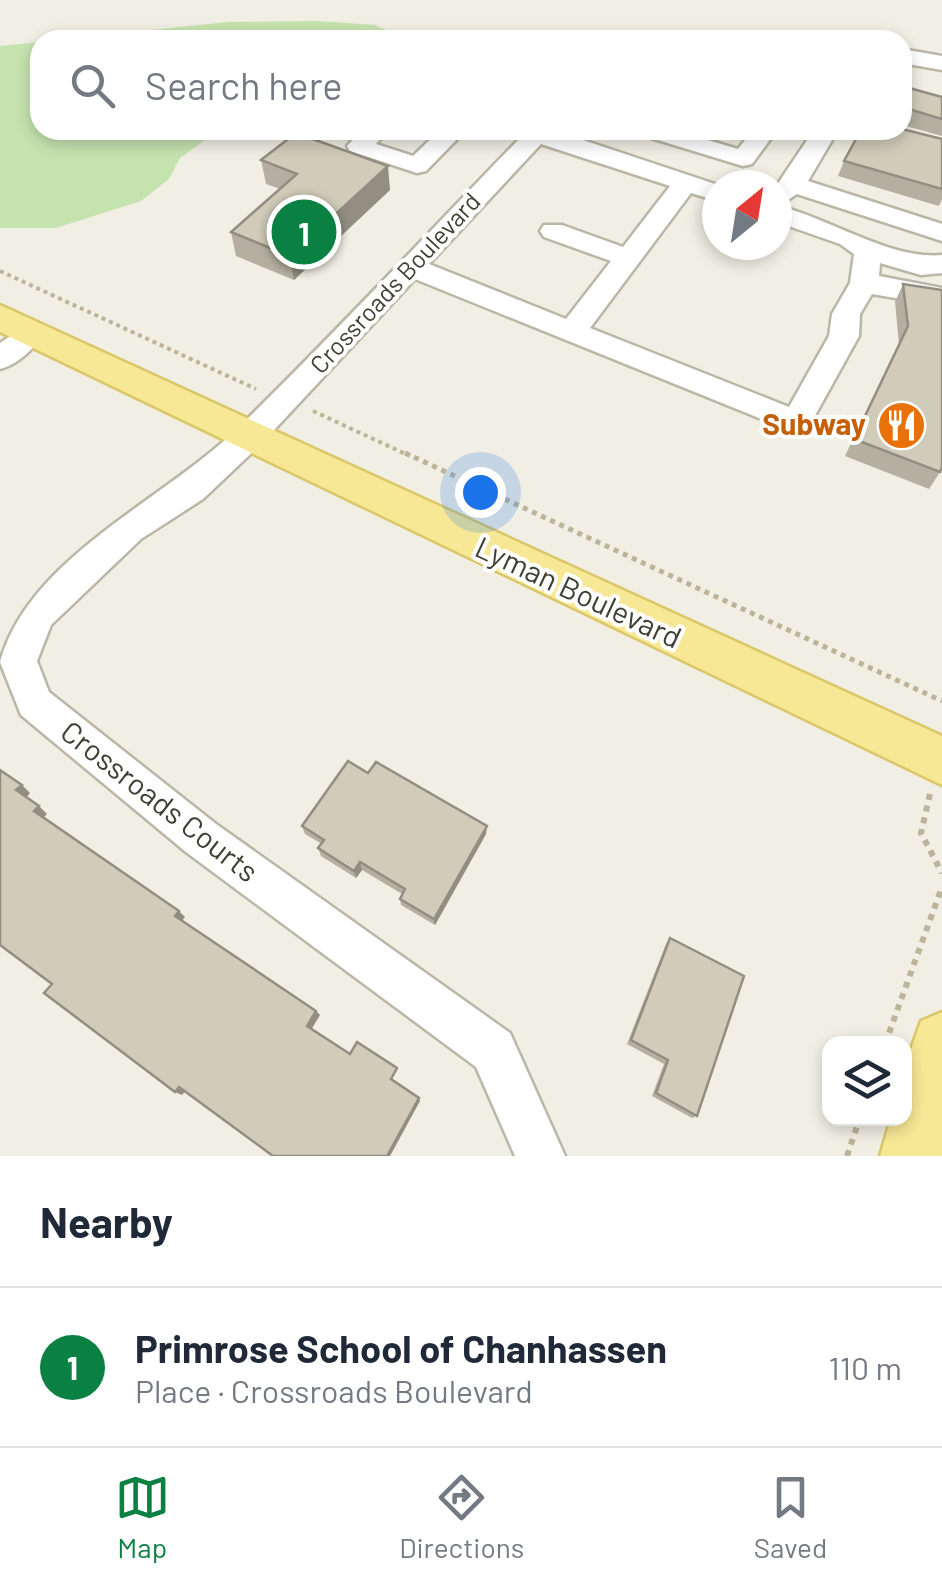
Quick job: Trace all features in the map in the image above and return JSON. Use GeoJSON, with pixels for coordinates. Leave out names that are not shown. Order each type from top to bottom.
{"type":"FeatureCollection","features":[{"type":"Feature","properties":{"kind":"main road","name":"Lyman Boulevard"},"geometry":{"type":"LineString","coordinates":[[15,325],[940,760]]}},
{"type":"Feature","properties":{"kind":"main road"},"geometry":{"type":"LineString","coordinates":[[912,1156],[942,1042]]}},
{"type":"Feature","properties":{"kind":"street"},"geometry":{"type":"LineString","coordinates":[[912,43],[942,47]]}},
{"type":"Feature","properties":{"kind":"street"},"geometry":{"type":"LineString","coordinates":[[912,58],[942,63]]}},
{"type":"Feature","properties":{"kind":"street"},"geometry":{"type":"LineString","coordinates":[[365,140],[359,146],[417,166],[444,140]]}},
{"type":"Feature","properties":{"kind":"street","name":"Crossroads Boulevard"},"geometry":{"type":"LineString","coordinates":[[249,436],[525,140]]}},
{"type":"Feature","properties":{"kind":"street"},"geometry":{"type":"LineString","coordinates":[[555,140],[702,189]]}},
{"type":"Feature","properties":{"kind":"street"},"geometry":{"type":"LineString","coordinates":[[625,164],[653,140]]}},
{"type":"Feature","properties":{"kind":"street"},"geometry":{"type":"LineString","coordinates":[[690,140],[744,159],[758,140]]}},
{"type":"Feature","properties":{"kind":"street"},"geometry":{"type":"LineString","coordinates":[[792,181],[819,140]]}},
{"type":"Feature","properties":{"kind":"street"},"geometry":{"type":"LineString","coordinates":[[571,332],[686,184]]}},
{"type":"Feature","properties":{"kind":"street"},"geometry":{"type":"LineString","coordinates":[[792,193],[942,233]]}},
{"type":"Feature","properties":{"kind":"street"},"geometry":{"type":"LineString","coordinates":[[792,218],[849,238],[868,251],[922,266],[942,264]]}},
{"type":"Feature","properties":{"kind":"street"},"geometry":{"type":"LineString","coordinates":[[553,231],[628,258]]}},
{"type":"Feature","properties":{"kind":"street"},"geometry":{"type":"LineString","coordinates":[[868,251],[895,248],[942,253]]}},
{"type":"Feature","properties":{"kind":"street"},"geometry":{"type":"LineString","coordinates":[[410,266],[796,422],[844,336],[846,314],[864,283],[868,251]]}},
{"type":"Feature","properties":{"kind":"street"},"geometry":{"type":"LineString","coordinates":[[864,283],[942,297]]}},
{"type":"Feature","properties":{"kind":"street"},"geometry":{"type":"LineString","coordinates":[[1,360],[15,325]]}},
{"type":"Feature","properties":{"kind":"street","name":"Crossroads Courts"},"geometry":{"type":"LineString","coordinates":[[249,436],[191,490],[129,529],[36,616],[18,661],[28,690],[34,704],[201,838],[494,1050],[540,1156]]}},
{"type":"Feature","properties":{"kind":"path"},"geometry":{"type":"LineString","coordinates":[[0,270],[942,701]]}},
{"type":"Feature","properties":{"kind":"path"},"geometry":{"type":"LineString","coordinates":[[940,760],[921,833],[942,873]]}},
{"type":"Feature","properties":{"kind":"path"},"geometry":{"type":"LineString","coordinates":[[887,1036],[942,886]]}},
{"type":"Feature","properties":{"kind":"path"},"geometry":{"type":"LineString","coordinates":[[847,1156],[857,1126]]}},
{"type":"Feature","properties":{"kind":"green space"},"geometry":{"type":"Polygon","coordinates":[[[318,21],[375,25],[386,30],[151,30],[228,22],[318,21]]]}},
{"type":"Feature","properties":{"kind":"green space"},"geometry":{"type":"Polygon","coordinates":[[[30,43],[30,140],[205,140],[180,158],[169,179],[141,201],[56,228],[0,228],[0,46],[30,43]]]}},
{"type":"Feature","properties":{"kind":"building"},"geometry":{"type":"Polygon","coordinates":[[[912,89],[942,97],[942,119],[912,110],[912,89]]]}},
{"type":"Feature","properties":{"kind":"building"},"geometry":{"type":"Polygon","coordinates":[[[912,132],[942,139],[942,189],[844,161],[856,140],[912,140],[912,132]]]}},
{"type":"Feature","properties":{"kind":"building"},"geometry":{"type":"Polygon","coordinates":[[[287,140],[316,140],[388,166],[290,256],[231,232],[297,174],[261,160],[287,140]]]}},
{"type":"Feature","properties":{"kind":"building"},"geometry":{"type":"Polygon","coordinates":[[[903,284],[942,290],[940,472],[854,439],[908,326],[903,284]]]}},
{"type":"Feature","properties":{"kind":"building"},"geometry":{"type":"Polygon","coordinates":[[[348,761],[368,773],[376,762],[487,826],[434,919],[400,899],[405,889],[360,862],[354,871],[318,848],[324,840],[302,826],[348,761]]]}},
{"type":"Feature","properties":{"kind":"building"},"geometry":{"type":"Polygon","coordinates":[[[0,770],[22,785],[16,790],[39,806],[34,811],[179,911],[175,916],[316,1011],[307,1026],[350,1054],[357,1042],[397,1068],[391,1079],[419,1098],[387,1156],[273,1156],[179,1087],[175,1092],[44,993],[52,984],[0,945],[0,770]]]}},
{"type":"Feature","properties":{"kind":"building"},"geometry":{"type":"Polygon","coordinates":[[[670,938],[744,976],[697,1116],[656,1093],[668,1060],[631,1040],[670,938]]]}},
{"type":"Feature","properties":{"kind":"place","name":"Primrose School of Chanhassen"},"geometry":{"type":"Point","coordinates":[304,232]}},
{"type":"Feature","properties":{"kind":"place","name":"Subway"},"geometry":{"type":"Point","coordinates":[901,425]}}]}
